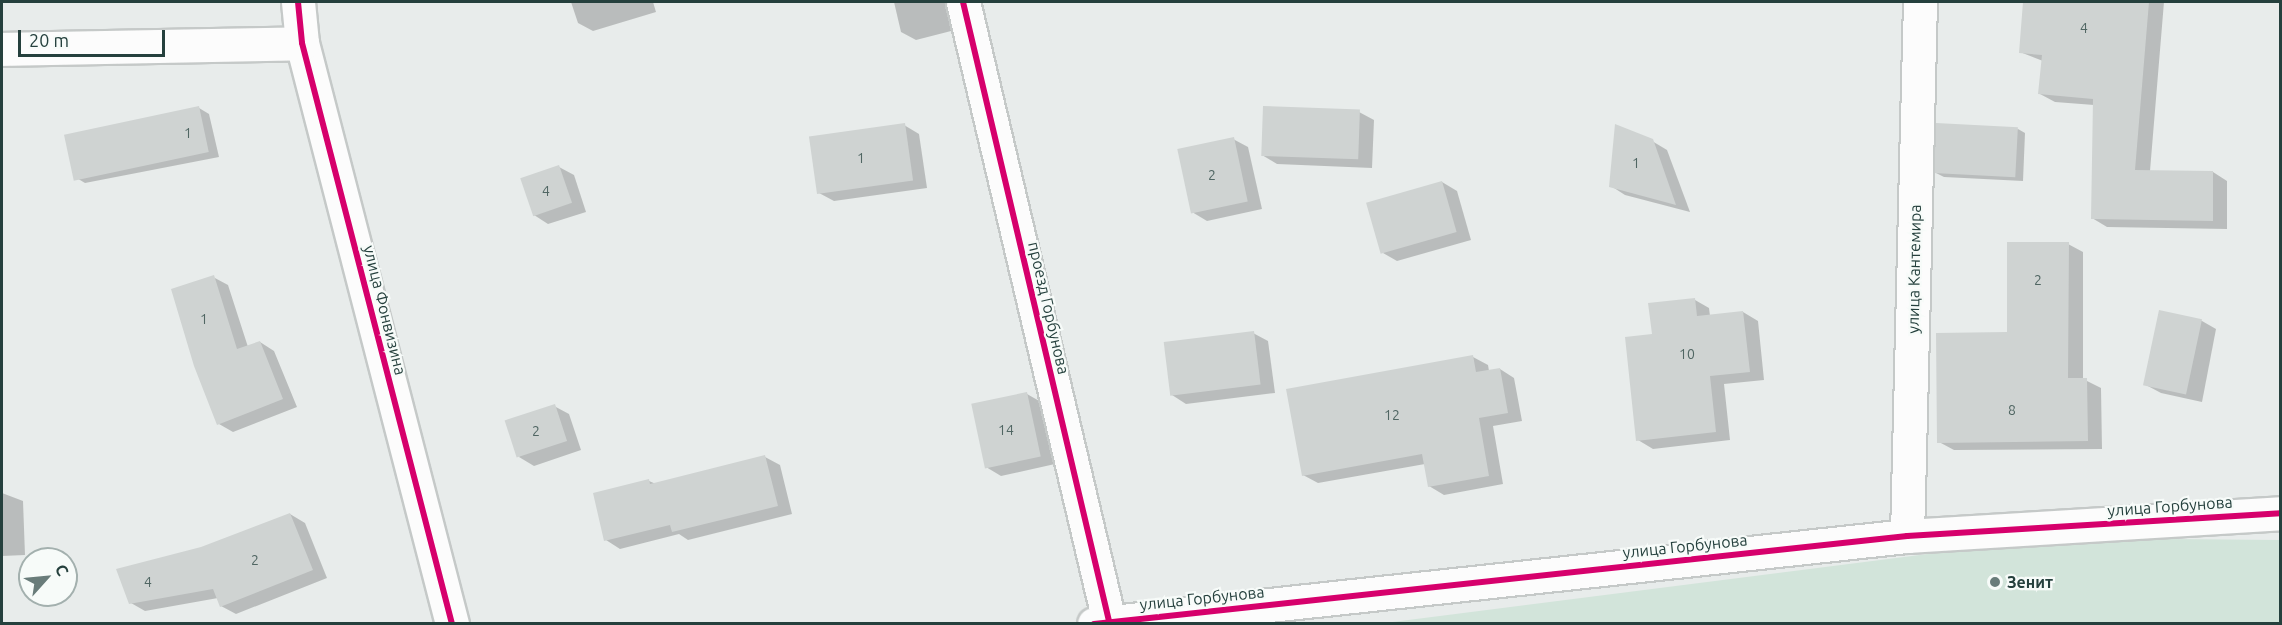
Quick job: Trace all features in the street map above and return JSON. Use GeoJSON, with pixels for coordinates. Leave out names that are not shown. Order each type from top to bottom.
{"type":"FeatureCollection","features":[{"type":"Feature","properties":{"kind":"street","name":"улица Фонвизина"},"geometry":{"type":"LineString","coordinates":[[298,2],[303,43],[452,624]]}},
{"type":"Feature","properties":{"kind":"street","name":"проезд Горбунова"},"geometry":{"type":"LineString","coordinates":[[963,2],[1101,622]]}},
{"type":"Feature","properties":{"kind":"street","name":"улица Кантемира"},"geometry":{"type":"LineString","coordinates":[[1907,536],[1920,2]]}},
{"type":"Feature","properties":{"kind":"street"},"geometry":{"type":"LineString","coordinates":[[2,50],[303,43]]}},
{"type":"Feature","properties":{"kind":"street","name":"улица Горбунова"},"geometry":{"type":"LineString","coordinates":[[1101,622],[1907,536],[2280,513]]}},
{"type":"Feature","properties":{"kind":"green space","name":"Зенит"},"geometry":{"type":"Polygon","coordinates":[[[2054,538],[2280,540],[2280,623],[1377,624],[2054,538]]]}},
{"type":"Feature","properties":{"kind":"building"},"geometry":{"type":"Polygon","coordinates":[[[2023,2],[2149,2],[2135,170],[2213,171],[2213,221],[2091,219],[2093,99],[2038,94],[2042,55],[2019,53],[2023,2]]]}},
{"type":"Feature","properties":{"kind":"building"},"geometry":{"type":"Polygon","coordinates":[[[199,106],[209,152],[74,181],[64,135],[199,106]]]}},
{"type":"Feature","properties":{"kind":"building"},"geometry":{"type":"Polygon","coordinates":[[[1263,106],[1360,109],[1358,159],[1261,156],[1263,106]]]}},
{"type":"Feature","properties":{"kind":"building"},"geometry":{"type":"Polygon","coordinates":[[[905,123],[913,180],[817,194],[809,136],[905,123]]]}},
{"type":"Feature","properties":{"kind":"building"},"geometry":{"type":"Polygon","coordinates":[[[1936,123],[2018,127],[2015,177],[1933,173],[1936,123]]]}},
{"type":"Feature","properties":{"kind":"building"},"geometry":{"type":"Polygon","coordinates":[[[1615,124],[1653,139],[1676,205],[1609,187],[1615,124]]]}},
{"type":"Feature","properties":{"kind":"building"},"geometry":{"type":"Polygon","coordinates":[[[1234,137],[1248,202],[1191,214],[1177,149],[1234,137]]]}},
{"type":"Feature","properties":{"kind":"building"},"geometry":{"type":"Polygon","coordinates":[[[559,165],[572,203],[533,216],[520,178],[559,165]]]}},
{"type":"Feature","properties":{"kind":"building"},"geometry":{"type":"Polygon","coordinates":[[[1442,181],[1457,232],[1381,254],[1366,203],[1442,181]]]}},
{"type":"Feature","properties":{"kind":"building"},"geometry":{"type":"Polygon","coordinates":[[[2007,242],[2069,242],[2068,378],[2087,378],[2088,441],[1937,443],[1936,333],[2007,332],[2007,242]]]}},
{"type":"Feature","properties":{"kind":"building"},"geometry":{"type":"Polygon","coordinates":[[[214,275],[237,349],[260,341],[283,399],[217,425],[194,366],[171,289],[214,275]]]}},
{"type":"Feature","properties":{"kind":"building"},"geometry":{"type":"Polygon","coordinates":[[[1695,298],[1697,316],[1743,311],[1750,372],[1710,376],[1716,432],[1636,441],[1625,337],[1652,334],[1648,303],[1695,298]]]}},
{"type":"Feature","properties":{"kind":"building"},"geometry":{"type":"Polygon","coordinates":[[[2159,310],[2202,319],[2186,394],[2143,385],[2159,310]]]}},
{"type":"Feature","properties":{"kind":"building"},"geometry":{"type":"Polygon","coordinates":[[[1254,331],[1261,385],[1170,396],[1164,342],[1254,331]]]}},
{"type":"Feature","properties":{"kind":"building"},"geometry":{"type":"Polygon","coordinates":[[[1473,355],[1476,372],[1500,368],[1508,413],[1479,418],[1489,476],[1428,487],[1422,454],[1302,476],[1286,389],[1473,355]]]}},
{"type":"Feature","properties":{"kind":"building"},"geometry":{"type":"Polygon","coordinates":[[[1027,392],[1041,457],[985,468],[971,404],[1027,392]]]}},
{"type":"Feature","properties":{"kind":"building"},"geometry":{"type":"Polygon","coordinates":[[[555,404],[567,441],[517,457],[505,420],[555,404]]]}},
{"type":"Feature","properties":{"kind":"building"},"geometry":{"type":"Polygon","coordinates":[[[765,455],[778,506],[672,532],[670,525],[604,541],[593,493],[649,479],[650,484],[765,455]]]}},
{"type":"Feature","properties":{"kind":"building"},"geometry":{"type":"Polygon","coordinates":[[[290,513],[313,570],[220,607],[213,589],[129,604],[116,569],[201,547],[290,513]]]}},
{"type":"Feature","properties":{"kind":"cycle path"},"geometry":{"type":"LineString","coordinates":[[298,2],[302,43],[452,624]]}},
{"type":"Feature","properties":{"kind":"cycle path"},"geometry":{"type":"LineString","coordinates":[[963,2],[1109,621]]}},
{"type":"Feature","properties":{"kind":"cycle path"},"geometry":{"type":"LineString","coordinates":[[1094,624],[1907,536],[2280,513]]}},
{"type":"Feature","properties":{"kind":"place","name":"Зенит"},"geometry":{"type":"Point","coordinates":[1995,582]}}]}
